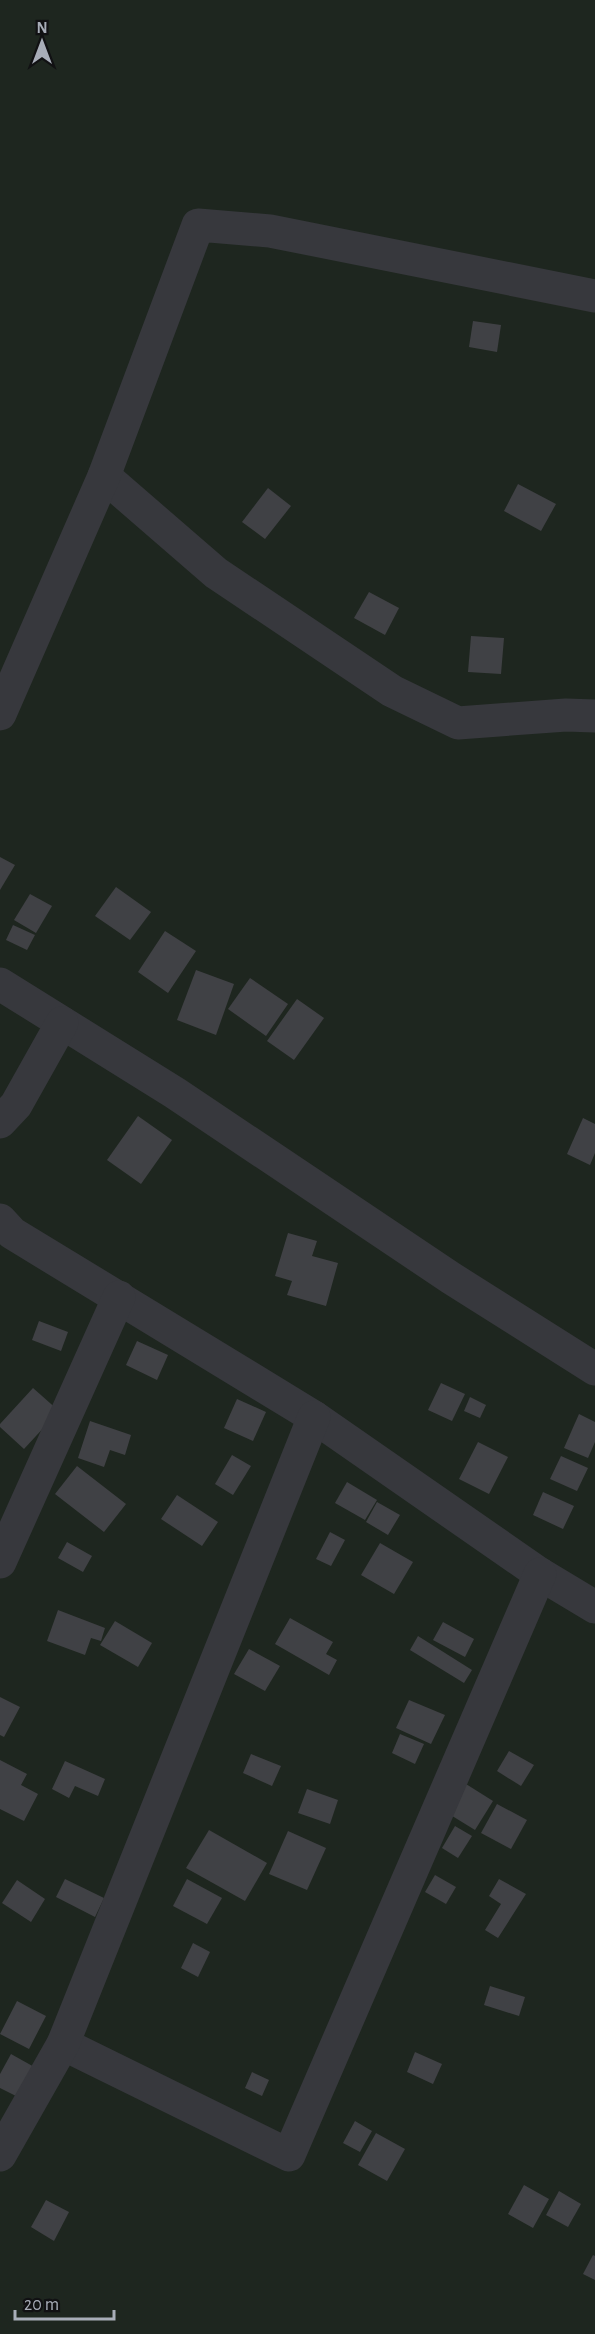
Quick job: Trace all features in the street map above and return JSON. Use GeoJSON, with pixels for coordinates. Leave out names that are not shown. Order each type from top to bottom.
{"type":"FeatureCollection","features":[{"type":"Feature","properties":{"kind":"street"},"geometry":{"type":"LineString","coordinates":[[0,714],[104,476],[198,225],[270,231],[595,296]]}},
{"type":"Feature","properties":{"kind":"street"},"geometry":{"type":"LineString","coordinates":[[104,476],[216,573],[392,691],[458,723],[566,715],[595,716]]}},
{"type":"Feature","properties":{"kind":"street"},"geometry":{"type":"LineString","coordinates":[[0,984],[175,1093],[451,1278],[595,1369]]}},
{"type":"Feature","properties":{"kind":"street"},"geometry":{"type":"LineString","coordinates":[[0,1122],[16,1105],[62,1023]]}},
{"type":"Feature","properties":{"kind":"street"},"geometry":{"type":"LineString","coordinates":[[0,1220],[12,1233],[314,1417],[540,1574],[595,1607]]}},
{"type":"Feature","properties":{"kind":"street"},"geometry":{"type":"LineString","coordinates":[[0,1562],[119,1297]]}},
{"type":"Feature","properties":{"kind":"street"},"geometry":{"type":"LineString","coordinates":[[0,2155],[63,2043],[314,1417]]}},
{"type":"Feature","properties":{"kind":"street"},"geometry":{"type":"LineString","coordinates":[[63,2043],[289,2154],[540,1574]]}},
{"type":"Feature","properties":{"kind":"shaded area"},"geometry":{"type":"Polygon","coordinates":[[[0,0],[595,0],[595,2334],[0,2334],[0,0]]]}},
{"type":"Feature","properties":{"kind":"building"},"geometry":{"type":"Polygon","coordinates":[[[473,321],[501,325],[497,352],[469,347],[473,321]]]}},
{"type":"Feature","properties":{"kind":"building"},"geometry":{"type":"Polygon","coordinates":[[[518,484],[556,504],[541,531],[504,511],[518,484]]]}},
{"type":"Feature","properties":{"kind":"building"},"geometry":{"type":"Polygon","coordinates":[[[268,488],[291,506],[265,539],[242,522],[268,488]]]}},
{"type":"Feature","properties":{"kind":"building"},"geometry":{"type":"Polygon","coordinates":[[[369,592],[399,608],[385,635],[354,618],[369,592]]]}},
{"type":"Feature","properties":{"kind":"building"},"geometry":{"type":"Polygon","coordinates":[[[471,636],[504,638],[501,674],[468,672],[471,636]]]}},
{"type":"Feature","properties":{"kind":"building"},"geometry":{"type":"Polygon","coordinates":[[[0,857],[15,865],[0,890],[0,857]]]}},
{"type":"Feature","properties":{"kind":"building"},"geometry":{"type":"Polygon","coordinates":[[[116,887],[151,912],[130,940],[95,916],[116,887]]]}},
{"type":"Feature","properties":{"kind":"building"},"geometry":{"type":"Polygon","coordinates":[[[30,894],[52,906],[36,933],[14,920],[30,894]]]}},
{"type":"Feature","properties":{"kind":"building"},"geometry":{"type":"Polygon","coordinates":[[[13,925],[35,935],[27,950],[6,940],[13,925]]]}},
{"type":"Feature","properties":{"kind":"building"},"geometry":{"type":"Polygon","coordinates":[[[165,931],[196,951],[168,993],[138,972],[165,931]]]}},
{"type":"Feature","properties":{"kind":"building"},"geometry":{"type":"Polygon","coordinates":[[[196,970],[234,984],[216,1035],[177,1020],[196,970]]]}},
{"type":"Feature","properties":{"kind":"building"},"geometry":{"type":"Polygon","coordinates":[[[250,978],[288,1004],[266,1036],[228,1009],[250,978]]]}},
{"type":"Feature","properties":{"kind":"building"},"geometry":{"type":"Polygon","coordinates":[[[297,999],[324,1018],[294,1060],[267,1041],[297,999]]]}},
{"type":"Feature","properties":{"kind":"building"},"geometry":{"type":"Polygon","coordinates":[[[138,1116],[172,1140],[141,1184],[107,1160],[138,1116]]]}},
{"type":"Feature","properties":{"kind":"building"},"geometry":{"type":"Polygon","coordinates":[[[583,1118],[595,1124],[595,1153],[590,1165],[567,1154],[583,1118]]]}},
{"type":"Feature","properties":{"kind":"building"},"geometry":{"type":"Polygon","coordinates":[[[288,1233],[317,1241],[312,1256],[338,1263],[326,1306],[287,1295],[292,1281],[275,1276],[288,1233]]]}},
{"type":"Feature","properties":{"kind":"building"},"geometry":{"type":"Polygon","coordinates":[[[39,1321],[68,1332],[61,1351],[32,1340],[39,1321]]]}},
{"type":"Feature","properties":{"kind":"building"},"geometry":{"type":"Polygon","coordinates":[[[137,1341],[168,1355],[157,1380],[126,1365],[137,1341]]]}},
{"type":"Feature","properties":{"kind":"building"},"geometry":{"type":"Polygon","coordinates":[[[441,1383],[465,1394],[452,1421],[428,1410],[441,1383]]]}},
{"type":"Feature","properties":{"kind":"building"},"geometry":{"type":"Polygon","coordinates":[[[33,1388],[59,1411],[24,1449],[0,1427],[0,1424],[33,1388]]]}},
{"type":"Feature","properties":{"kind":"building"},"geometry":{"type":"Polygon","coordinates":[[[470,1397],[486,1405],[480,1418],[464,1411],[470,1397]]]}},
{"type":"Feature","properties":{"kind":"building"},"geometry":{"type":"Polygon","coordinates":[[[237,1399],[266,1412],[253,1441],[224,1428],[237,1399]]]}},
{"type":"Feature","properties":{"kind":"building"},"geometry":{"type":"Polygon","coordinates":[[[579,1414],[595,1422],[595,1442],[588,1458],[564,1448],[579,1414]]]}},
{"type":"Feature","properties":{"kind":"building"},"geometry":{"type":"Polygon","coordinates":[[[90,1421],[131,1435],[125,1455],[110,1450],[104,1467],[78,1458],[90,1421]]]}},
{"type":"Feature","properties":{"kind":"building"},"geometry":{"type":"Polygon","coordinates":[[[478,1442],[508,1457],[489,1494],[459,1479],[478,1442]]]}},
{"type":"Feature","properties":{"kind":"building"},"geometry":{"type":"Polygon","coordinates":[[[232,1455],[251,1466],[233,1495],[215,1484],[232,1455]]]}},
{"type":"Feature","properties":{"kind":"building"},"geometry":{"type":"Polygon","coordinates":[[[561,1456],[588,1468],[577,1491],[550,1479],[561,1456]]]}},
{"type":"Feature","properties":{"kind":"building"},"geometry":{"type":"Polygon","coordinates":[[[77,1466],[126,1504],[104,1532],[55,1494],[77,1466]]]}},
{"type":"Feature","properties":{"kind":"building"},"geometry":{"type":"Polygon","coordinates":[[[347,1482],[377,1500],[365,1520],[335,1503],[347,1482]]]}},
{"type":"Feature","properties":{"kind":"building"},"geometry":{"type":"Polygon","coordinates":[[[543,1492],[574,1506],[563,1529],[533,1515],[543,1492]]]}},
{"type":"Feature","properties":{"kind":"building"},"geometry":{"type":"Polygon","coordinates":[[[177,1495],[218,1522],[202,1546],[161,1519],[177,1495]]]}},
{"type":"Feature","properties":{"kind":"building"},"geometry":{"type":"Polygon","coordinates":[[[377,1502],[400,1515],[388,1535],[366,1522],[377,1502]]]}},
{"type":"Feature","properties":{"kind":"building"},"geometry":{"type":"Polygon","coordinates":[[[330,1532],[345,1540],[331,1566],[316,1559],[330,1532]]]}},
{"type":"Feature","properties":{"kind":"building"},"geometry":{"type":"Polygon","coordinates":[[[67,1542],[92,1556],[83,1572],[58,1558],[67,1542]]]}},
{"type":"Feature","properties":{"kind":"building"},"geometry":{"type":"Polygon","coordinates":[[[380,1543],[413,1562],[394,1594],[361,1575],[380,1543]]]}},
{"type":"Feature","properties":{"kind":"building"},"geometry":{"type":"Polygon","coordinates":[[[58,1610],[105,1628],[101,1641],[91,1638],[85,1655],[47,1641],[58,1610]]]}},
{"type":"Feature","properties":{"kind":"building"},"geometry":{"type":"Polygon","coordinates":[[[290,1618],[333,1642],[326,1654],[337,1660],[329,1675],[275,1644],[290,1618]]]}},
{"type":"Feature","properties":{"kind":"building"},"geometry":{"type":"Polygon","coordinates":[[[115,1621],[152,1643],[138,1667],[100,1645],[115,1621]]]}},
{"type":"Feature","properties":{"kind":"building"},"geometry":{"type":"Polygon","coordinates":[[[443,1622],[474,1639],[465,1657],[433,1640],[443,1622]]]}},
{"type":"Feature","properties":{"kind":"building"},"geometry":{"type":"Polygon","coordinates":[[[418,1636],[472,1670],[464,1683],[410,1650],[418,1636]]]}},
{"type":"Feature","properties":{"kind":"building"},"geometry":{"type":"Polygon","coordinates":[[[249,1649],[280,1666],[265,1691],[234,1674],[249,1649]]]}},
{"type":"Feature","properties":{"kind":"building"},"geometry":{"type":"Polygon","coordinates":[[[0,1697],[20,1707],[4,1737],[0,1735],[0,1697]]]}},
{"type":"Feature","properties":{"kind":"building"},"geometry":{"type":"Polygon","coordinates":[[[409,1700],[445,1715],[431,1744],[396,1728],[409,1700]]]}},
{"type":"Feature","properties":{"kind":"building"},"geometry":{"type":"Polygon","coordinates":[[[400,1734],[424,1744],[415,1764],[392,1753],[400,1734]]]}},
{"type":"Feature","properties":{"kind":"building"},"geometry":{"type":"Polygon","coordinates":[[[509,1751],[534,1765],[521,1786],[497,1771],[509,1751]]]}},
{"type":"Feature","properties":{"kind":"building"},"geometry":{"type":"Polygon","coordinates":[[[251,1754],[281,1766],[272,1786],[243,1773],[251,1754]]]}},
{"type":"Feature","properties":{"kind":"building"},"geometry":{"type":"Polygon","coordinates":[[[0,1760],[27,1774],[21,1785],[38,1794],[24,1821],[0,1809],[0,1760]]]}},
{"type":"Feature","properties":{"kind":"building"},"geometry":{"type":"Polygon","coordinates":[[[65,1761],[105,1779],[98,1796],[75,1786],[69,1798],[52,1789],[65,1761]]]}},
{"type":"Feature","properties":{"kind":"building"},"geometry":{"type":"Polygon","coordinates":[[[466,1784],[493,1801],[475,1830],[449,1814],[466,1784]]]}},
{"type":"Feature","properties":{"kind":"building"},"geometry":{"type":"Polygon","coordinates":[[[307,1789],[338,1800],[330,1824],[298,1813],[307,1789]]]}},
{"type":"Feature","properties":{"kind":"building"},"geometry":{"type":"Polygon","coordinates":[[[497,1804],[527,1820],[511,1849],[481,1833],[497,1804]]]}},
{"type":"Feature","properties":{"kind":"building"},"geometry":{"type":"Polygon","coordinates":[[[455,1826],[472,1836],[458,1858],[442,1848],[455,1826]]]}},
{"type":"Feature","properties":{"kind":"building"},"geometry":{"type":"Polygon","coordinates":[[[209,1830],[267,1863],[245,1901],[186,1868],[209,1830]]]}},
{"type":"Feature","properties":{"kind":"building"},"geometry":{"type":"Polygon","coordinates":[[[288,1831],[326,1848],[307,1890],[269,1874],[288,1831]]]}},
{"type":"Feature","properties":{"kind":"building"},"geometry":{"type":"Polygon","coordinates":[[[435,1875],[456,1887],[446,1904],[425,1892],[435,1875]]]}},
{"type":"Feature","properties":{"kind":"building"},"geometry":{"type":"Polygon","coordinates":[[[65,1879],[104,1898],[95,1917],[56,1897],[65,1879]]]}},
{"type":"Feature","properties":{"kind":"building"},"geometry":{"type":"Polygon","coordinates":[[[187,1879],[222,1898],[207,1924],[173,1906],[187,1879]]]}},
{"type":"Feature","properties":{"kind":"building"},"geometry":{"type":"Polygon","coordinates":[[[499,1879],[526,1894],[498,1938],[485,1930],[501,1904],[489,1896],[499,1879]]]}},
{"type":"Feature","properties":{"kind":"building"},"geometry":{"type":"Polygon","coordinates":[[[17,1880],[45,1899],[31,1922],[2,1903],[17,1880]]]}},
{"type":"Feature","properties":{"kind":"building"},"geometry":{"type":"Polygon","coordinates":[[[193,1943],[210,1952],[198,1977],[181,1968],[193,1943]]]}},
{"type":"Feature","properties":{"kind":"building"},"geometry":{"type":"Polygon","coordinates":[[[490,1986],[525,1997],[519,2016],[484,2005],[490,1986]]]}},
{"type":"Feature","properties":{"kind":"building"},"geometry":{"type":"Polygon","coordinates":[[[17,2001],[46,2016],[29,2049],[0,2034],[17,2001]]]}},
{"type":"Feature","properties":{"kind":"building"},"geometry":{"type":"Polygon","coordinates":[[[415,2052],[442,2064],[433,2084],[407,2072],[415,2052]]]}},
{"type":"Feature","properties":{"kind":"building"},"geometry":{"type":"Polygon","coordinates":[[[11,2054],[36,2068],[20,2098],[0,2088],[0,2074],[11,2054]]]}},
{"type":"Feature","properties":{"kind":"building"},"geometry":{"type":"Polygon","coordinates":[[[252,2072],[269,2080],[262,2096],[245,2088],[252,2072]]]}},
{"type":"Feature","properties":{"kind":"building"},"geometry":{"type":"Polygon","coordinates":[[[355,2121],[372,2131],[360,2152],[343,2143],[355,2121]]]}},
{"type":"Feature","properties":{"kind":"building"},"geometry":{"type":"Polygon","coordinates":[[[376,2133],[405,2149],[387,2181],[358,2165],[376,2133]]]}},
{"type":"Feature","properties":{"kind":"building"},"geometry":{"type":"Polygon","coordinates":[[[524,2185],[549,2199],[533,2228],[508,2214],[524,2185]]]}},
{"type":"Feature","properties":{"kind":"building"},"geometry":{"type":"Polygon","coordinates":[[[559,2191],[581,2204],[568,2227],[546,2215],[559,2191]]]}},
{"type":"Feature","properties":{"kind":"building"},"geometry":{"type":"Polygon","coordinates":[[[46,2200],[69,2212],[54,2241],[31,2227],[46,2200]]]}},
{"type":"Feature","properties":{"kind":"building"},"geometry":{"type":"Polygon","coordinates":[[[593,2255],[595,2256],[595,2280],[583,2274],[593,2255]]]}}]}
